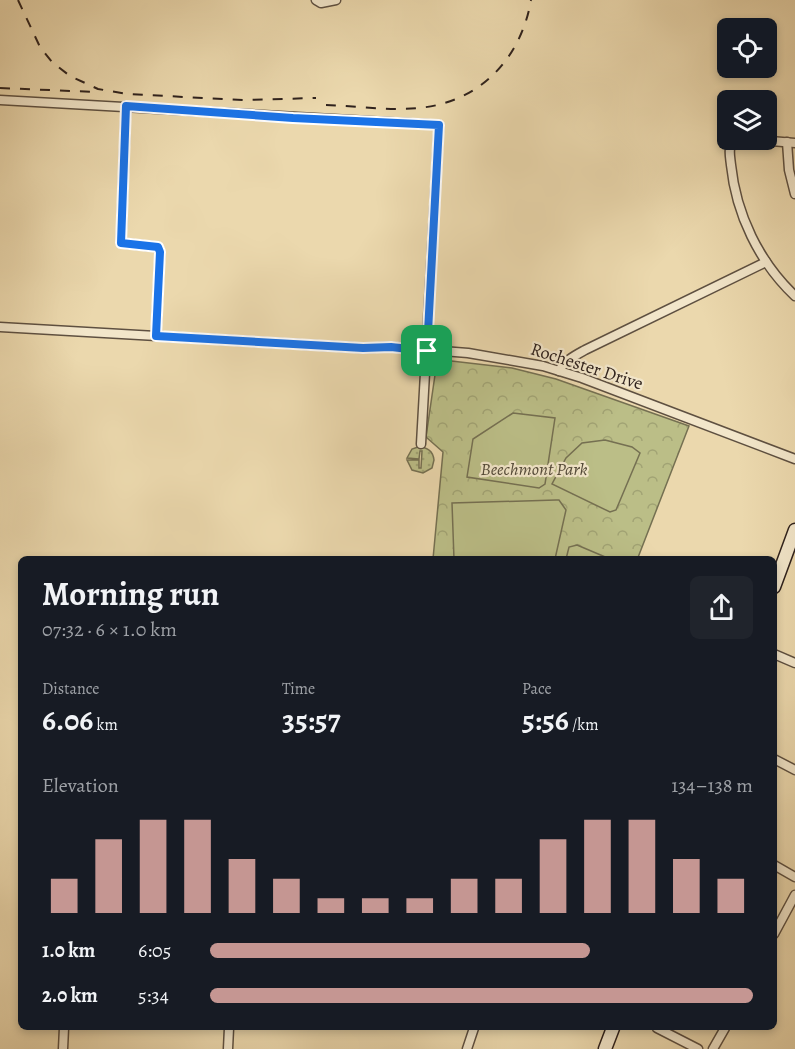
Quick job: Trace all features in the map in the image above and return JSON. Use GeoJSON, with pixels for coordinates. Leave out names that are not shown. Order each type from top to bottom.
{"type":"FeatureCollection","features":[{"type":"Feature","properties":{"kind":"main road"},"geometry":{"type":"LineString","coordinates":[[777,582],[790,560],[795,530]]}},
{"type":"Feature","properties":{"kind":"main road"},"geometry":{"type":"LineString","coordinates":[[605,1049],[612,1030]]}},
{"type":"Feature","properties":{"kind":"street"},"geometry":{"type":"LineString","coordinates":[[318,1],[325,3],[336,0]]}},
{"type":"Feature","properties":{"kind":"street"},"geometry":{"type":"LineString","coordinates":[[0,100],[439,125],[421,444]]}},
{"type":"Feature","properties":{"kind":"street"},"geometry":{"type":"LineString","coordinates":[[126,106],[121,243],[152,245],[158,247],[160,252],[156,336]]}},
{"type":"Feature","properties":{"kind":"street"},"geometry":{"type":"LineString","coordinates":[[791,143],[789,170],[795,194]]}},
{"type":"Feature","properties":{"kind":"street"},"geometry":{"type":"LineString","coordinates":[[730,150],[736,196],[751,235],[766,262],[795,296]]}},
{"type":"Feature","properties":{"kind":"street"},"geometry":{"type":"LineString","coordinates":[[559,371],[566,363],[585,350],[766,262]]}},
{"type":"Feature","properties":{"kind":"street","name":"Rochester Drive"},"geometry":{"type":"LineString","coordinates":[[0,327],[363,348],[391,347],[501,357],[559,371],[795,459]]}},
{"type":"Feature","properties":{"kind":"street"},"geometry":{"type":"LineString","coordinates":[[777,655],[795,663]]}},
{"type":"Feature","properties":{"kind":"street"},"geometry":{"type":"LineString","coordinates":[[777,761],[795,770]]}},
{"type":"Feature","properties":{"kind":"street"},"geometry":{"type":"LineString","coordinates":[[777,867],[795,877]]}},
{"type":"Feature","properties":{"kind":"street"},"geometry":{"type":"LineString","coordinates":[[777,928],[795,895]]}},
{"type":"Feature","properties":{"kind":"street"},"geometry":{"type":"LineString","coordinates":[[63,1049],[64,1030]]}},
{"type":"Feature","properties":{"kind":"street"},"geometry":{"type":"LineString","coordinates":[[228,1049],[229,1030]]}},
{"type":"Feature","properties":{"kind":"street"},"geometry":{"type":"LineString","coordinates":[[467,1049],[473,1030]]}},
{"type":"Feature","properties":{"kind":"street"},"geometry":{"type":"LineString","coordinates":[[661,1030],[698,1049]]}},
{"type":"Feature","properties":{"kind":"street"},"geometry":{"type":"LineString","coordinates":[[713,1049],[724,1030]]}},
{"type":"Feature","properties":{"kind":"green space","name":"Beechmont Park"},"geometry":{"type":"Polygon","coordinates":[[[434,359],[512,368],[556,379],[689,426],[639,556],[433,556],[443,452],[426,437],[436,368],[434,359]]]}},
{"type":"Feature","properties":{"kind":"green space"},"geometry":{"type":"Polygon","coordinates":[[[513,413],[555,418],[545,484],[539,488],[467,477],[473,439],[513,413]]]}},
{"type":"Feature","properties":{"kind":"green space"},"geometry":{"type":"Polygon","coordinates":[[[605,440],[632,447],[640,453],[616,510],[610,512],[552,484],[566,458],[582,443],[605,440]]]}},
{"type":"Feature","properties":{"kind":"green space"},"geometry":{"type":"Polygon","coordinates":[[[418,447],[429,450],[434,460],[432,468],[423,473],[412,470],[407,460],[419,460],[419,468],[421,468],[422,451],[420,451],[419,459],[407,458],[412,449],[418,447]]]}},
{"type":"Feature","properties":{"kind":"green space"},"geometry":{"type":"Polygon","coordinates":[[[559,500],[566,510],[556,556],[454,556],[452,503],[559,500]]]}},
{"type":"Feature","properties":{"kind":"green space"},"geometry":{"type":"Polygon","coordinates":[[[577,545],[603,556],[567,556],[569,547],[577,545]]]}},
{"type":"Feature","properties":{"kind":"railway"},"geometry":{"type":"LineString","coordinates":[[18,0],[40,47],[52,62],[70,76],[98,89],[127,94],[243,100],[316,98]]}},
{"type":"Feature","properties":{"kind":"railway"},"geometry":{"type":"LineString","coordinates":[[326,105],[407,109],[440,104],[460,97],[478,87],[507,59],[518,41],[531,0]]}},
{"type":"Feature","properties":{"kind":"railway"},"geometry":{"type":"LineString","coordinates":[[0,88],[97,92]]}},
{"type":"Feature","properties":{"kind":"route"},"geometry":{"type":"LineString","coordinates":[[126,106],[293,118],[439,125],[427,351],[391,347],[363,348],[156,336],[160,252],[158,247],[152,245],[121,243],[126,106]]}}]}
